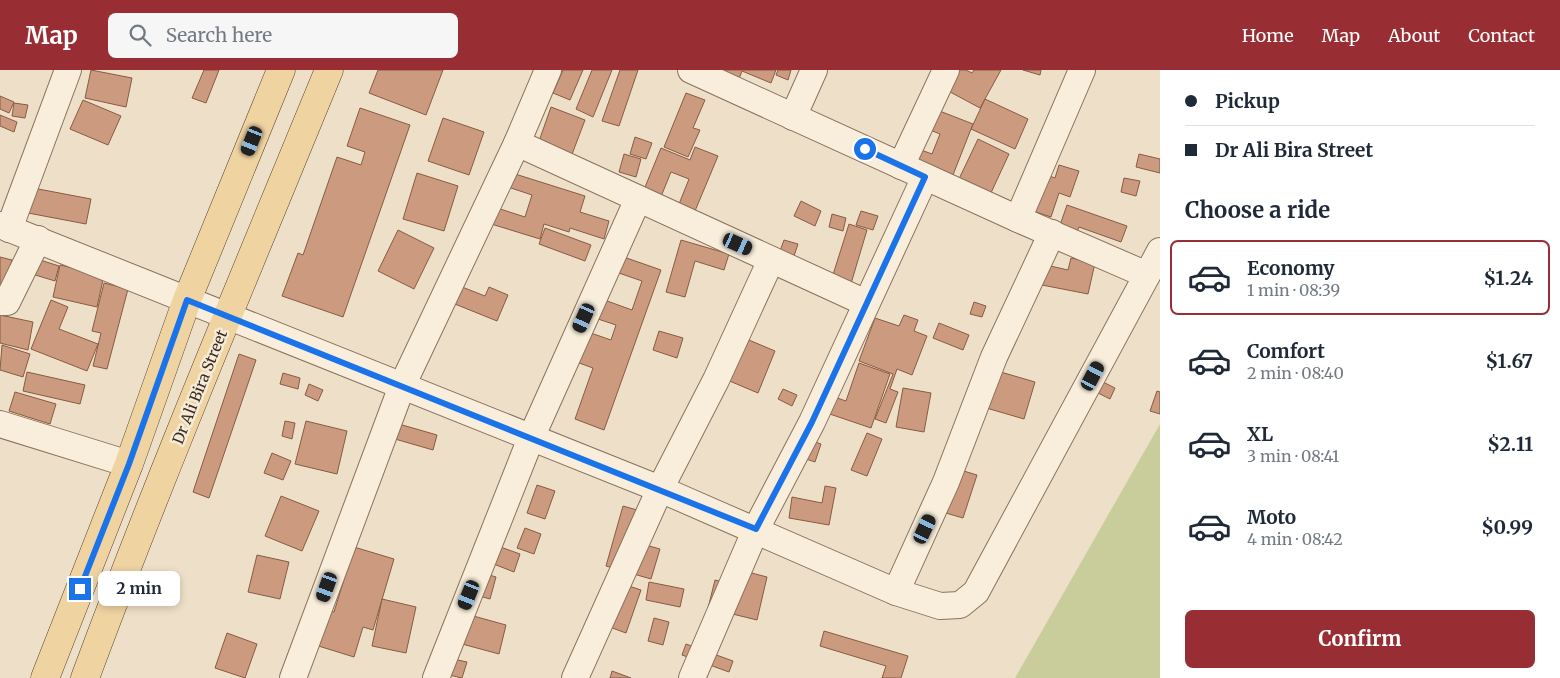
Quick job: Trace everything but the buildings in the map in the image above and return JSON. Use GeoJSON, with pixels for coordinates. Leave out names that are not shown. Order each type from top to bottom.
{"type":"FeatureCollection","features":[{"type":"Feature","properties":{"kind":"main road"},"geometry":{"type":"LineString","coordinates":[[45,678],[129,464],[187,300],[281,70]]}},
{"type":"Feature","properties":{"kind":"main road","name":"Dr Ali Bira Street"},"geometry":{"type":"LineString","coordinates":[[85,678],[132,551],[164,479],[329,70]]}},
{"type":"Feature","properties":{"kind":"street"},"geometry":{"type":"LineString","coordinates":[[68,70],[5,227],[660,489],[756,529],[896,592],[940,606],[960,605],[976,592],[1160,251]]}},
{"type":"Feature","properties":{"kind":"street"},"geometry":{"type":"LineString","coordinates":[[293,678],[402,386],[517,143],[548,70]]}},
{"type":"Feature","properties":{"kind":"street"},"geometry":{"type":"LineString","coordinates":[[792,116],[814,70]]}},
{"type":"Feature","properties":{"kind":"street"},"geometry":{"type":"LineString","coordinates":[[901,166],[946,70]]}},
{"type":"Feature","properties":{"kind":"street"},"geometry":{"type":"LineString","coordinates":[[1018,219],[1082,70]]}},
{"type":"Feature","properties":{"kind":"street"},"geometry":{"type":"LineString","coordinates":[[696,71],[925,177],[1147,275]]}},
{"type":"Feature","properties":{"kind":"street"},"geometry":{"type":"LineString","coordinates":[[517,143],[866,303]]}},
{"type":"Feature","properties":{"kind":"street"},"geometry":{"type":"LineString","coordinates":[[692,678],[756,529],[812,422],[925,177]]}},
{"type":"Feature","properties":{"kind":"street"},"geometry":{"type":"LineString","coordinates":[[436,678],[531,438],[638,198]]}},
{"type":"Feature","properties":{"kind":"street"},"geometry":{"type":"LineString","coordinates":[[896,592],[946,482],[994,357],[1052,233]]}},
{"type":"Feature","properties":{"kind":"street"},"geometry":{"type":"LineString","coordinates":[[0,302],[7,302],[38,239]]}},
{"type":"Feature","properties":{"kind":"street"},"geometry":{"type":"LineString","coordinates":[[575,678],[660,489],[716,380],[771,260]]}},
{"type":"Feature","properties":{"kind":"street"},"geometry":{"type":"LineString","coordinates":[[0,424],[129,464]]}},
{"type":"Feature","properties":{"kind":"green space"},"geometry":{"type":"Polygon","coordinates":[[[1160,424],[1160,678],[1015,678],[1160,424]]]}},
{"type":"Feature","properties":{"kind":"route"},"geometry":{"type":"LineString","coordinates":[[80,589],[129,464],[187,300],[756,529],[812,422],[925,177],[865,149]]}}]}
